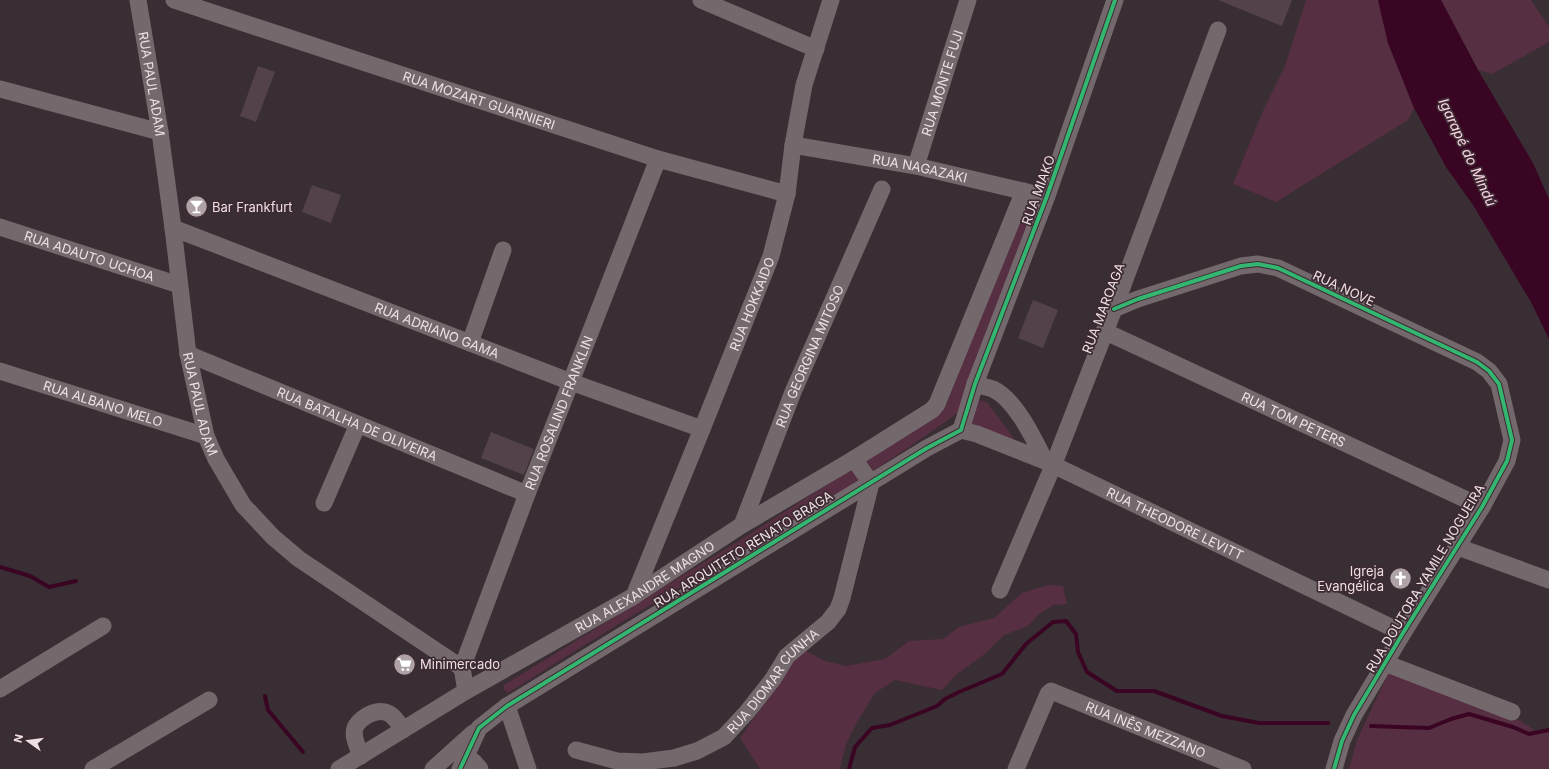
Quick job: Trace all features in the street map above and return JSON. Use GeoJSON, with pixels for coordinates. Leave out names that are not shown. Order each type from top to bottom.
{"type":"FeatureCollection","features":[{"type":"Feature","properties":{"kind":"street","name":"RUA PAUL ADAM"},"geometry":{"type":"LineString","coordinates":[[138,0],[160,132],[188,354],[206,436],[230,484],[243,505],[273,537],[299,559],[462,668]]}},
{"type":"Feature","properties":{"kind":"street","name":"RUA MOZART GUARNIERI"},"geometry":{"type":"LineString","coordinates":[[174,0],[658,159],[787,194]]}},
{"type":"Feature","properties":{"kind":"street","name":"RUA HOKKAIDO"},"geometry":{"type":"LineString","coordinates":[[634,596],[771,256],[787,194],[793,145],[804,86],[831,0]]}},
{"type":"Feature","properties":{"kind":"street","name":"RUA MONTE FUJI"},"geometry":{"type":"LineString","coordinates":[[916,166],[968,0]]}},
{"type":"Feature","properties":{"kind":"street","name":"RUA MIAKO"},"geometry":{"type":"LineString","coordinates":[[975,384],[1047,196],[1115,0]]}},
{"type":"Feature","properties":{"kind":"street"},"geometry":{"type":"LineString","coordinates":[[705,1],[816,49]]}},
{"type":"Feature","properties":{"kind":"street","name":"RUA MAROAGA"},"geometry":{"type":"LineString","coordinates":[[1000,590],[1049,463],[1114,309],[1218,30]]}},
{"type":"Feature","properties":{"kind":"street"},"geometry":{"type":"LineString","coordinates":[[0,89],[160,132]]}},
{"type":"Feature","properties":{"kind":"street","name":"RUA NAGAZAKI"},"geometry":{"type":"LineString","coordinates":[[793,145],[916,166],[1047,196]]}},
{"type":"Feature","properties":{"kind":"street","name":"RUA ROSALIND FRANKLIN"},"geometry":{"type":"LineString","coordinates":[[462,668],[527,494],[658,159]]}},
{"type":"Feature","properties":{"kind":"street","name":"RUA GEORGINA MITOSO"},"geometry":{"type":"LineString","coordinates":[[742,525],[793,392],[882,189]]}},
{"type":"Feature","properties":{"kind":"street","name":"RUA ALEXANDRE MAGNO"},"geometry":{"type":"LineString","coordinates":[[350,764],[466,691],[634,596],[742,525],[932,410],[936,404],[1024,191]]}},
{"type":"Feature","properties":{"kind":"street","name":"RUA ADAUTO UCHOA"},"geometry":{"type":"LineString","coordinates":[[0,227],[179,285]]}},
{"type":"Feature","properties":{"kind":"street","name":"RUA ADRIANO GAMA"},"geometry":{"type":"LineString","coordinates":[[173,228],[470,344],[702,429]]}},
{"type":"Feature","properties":{"kind":"street"},"geometry":{"type":"LineString","coordinates":[[470,344],[502,250]]}},
{"type":"Feature","properties":{"kind":"street","name":"RUA NOVE"},"geometry":{"type":"LineString","coordinates":[[1114,309],[1138,299],[1241,266],[1258,264],[1278,268],[1477,362],[1489,371],[1498,384],[1512,440]]}},
{"type":"Feature","properties":{"kind":"street","name":"RUA TOM PETERS"},"geometry":{"type":"LineString","coordinates":[[1104,332],[1482,507]]}},
{"type":"Feature","properties":{"kind":"street","name":"RUA BATALHA DE OLIVEIRA"},"geometry":{"type":"LineString","coordinates":[[188,354],[527,494]]}},
{"type":"Feature","properties":{"kind":"street","name":"RUA ALBANO MELO"},"geometry":{"type":"LineString","coordinates":[[0,371],[206,436]]}},
{"type":"Feature","properties":{"kind":"street"},"geometry":{"type":"LineString","coordinates":[[961,430],[975,384],[993,389],[1008,400],[1049,463]]}},
{"type":"Feature","properties":{"kind":"street"},"geometry":{"type":"LineString","coordinates":[[324,503],[358,424]]}},
{"type":"Feature","properties":{"kind":"street","name":"RUA THEODORE LEVITT"},"geometry":{"type":"LineString","coordinates":[[961,430],[978,434],[1049,463],[1403,633]]}},
{"type":"Feature","properties":{"kind":"street","name":"RUA ARQUITETO RENATO BRAGA"},"geometry":{"type":"LineString","coordinates":[[479,728],[502,710],[871,482],[927,448],[961,430]]}},
{"type":"Feature","properties":{"kind":"street","name":"RUA DOUTORA YAMILE NOGUEIRA"},"geometry":{"type":"LineString","coordinates":[[1334,769],[1340,747],[1348,727],[1403,633],[1482,507],[1506,461],[1512,440]]}},
{"type":"Feature","properties":{"kind":"street"},"geometry":{"type":"LineString","coordinates":[[854,458],[871,482]]}},
{"type":"Feature","properties":{"kind":"street","name":"RUA DIOMAR CUNHA"},"geometry":{"type":"LineString","coordinates":[[576,750],[616,761],[643,762],[674,758],[697,751],[724,737],[773,680],[787,656],[825,626],[838,609],[871,482]]}},
{"type":"Feature","properties":{"kind":"street"},"geometry":{"type":"LineString","coordinates":[[1458,547],[1549,580]]}},
{"type":"Feature","properties":{"kind":"street"},"geometry":{"type":"LineString","coordinates":[[0,689],[103,626]]}},
{"type":"Feature","properties":{"kind":"street"},"geometry":{"type":"LineString","coordinates":[[1385,663],[1512,712]]}},
{"type":"Feature","properties":{"kind":"street"},"geometry":{"type":"LineString","coordinates":[[462,668],[466,691]]}},
{"type":"Feature","properties":{"kind":"street","name":"RUA INÊS MEZZANO"},"geometry":{"type":"LineString","coordinates":[[1016,769],[1050,691],[1243,769]]}},
{"type":"Feature","properties":{"kind":"street"},"geometry":{"type":"LineString","coordinates":[[93,769],[209,700]]}},
{"type":"Feature","properties":{"kind":"street"},"geometry":{"type":"LineString","coordinates":[[502,710],[528,769]]}},
{"type":"Feature","properties":{"kind":"street"},"geometry":{"type":"LineString","coordinates":[[350,764],[355,728],[361,719],[375,712],[384,711],[395,718],[404,730]]}},
{"type":"Feature","properties":{"kind":"street"},"geometry":{"type":"LineString","coordinates":[[479,728],[463,763],[474,762],[480,769]]}},
{"type":"Feature","properties":{"kind":"street"},"geometry":{"type":"LineString","coordinates":[[433,769],[479,728]]}},
{"type":"Feature","properties":{"kind":"shaded area"},"geometry":{"type":"Polygon","coordinates":[[[1306,0],[1378,0],[1388,43],[1414,108],[1408,120],[1276,202],[1233,184],[1263,111],[1285,66],[1306,0]]]}},
{"type":"Feature","properties":{"kind":"shaded area"},"geometry":{"type":"Polygon","coordinates":[[[1441,0],[1531,0],[1549,27],[1549,42],[1492,74],[1478,70],[1441,0]]]}},
{"type":"Feature","properties":{"kind":"shaded area"},"geometry":{"type":"Polygon","coordinates":[[[1020,209],[1034,211],[978,400],[987,402],[1023,451],[973,427],[967,408],[960,411],[884,464],[806,513],[629,618],[508,693],[503,689],[504,685],[742,539],[911,431],[947,404],[1020,209]]]}},
{"type":"Feature","properties":{"kind":"shaded area"},"geometry":{"type":"Polygon","coordinates":[[[1048,585],[1063,586],[1067,604],[1053,605],[1037,616],[1028,626],[1004,635],[986,653],[957,674],[942,690],[895,680],[875,693],[857,722],[846,744],[840,769],[760,769],[740,738],[802,649],[825,661],[846,666],[885,659],[909,641],[943,639],[959,627],[994,618],[1022,593],[1048,585]]]}},
{"type":"Feature","properties":{"kind":"shaded area"},"geometry":{"type":"Polygon","coordinates":[[[1390,670],[1516,718],[1537,732],[1549,732],[1549,769],[1349,769],[1357,740],[1390,670]]]}},
{"type":"Feature","properties":{"kind":"water","name":"Igarapé do Mindú"},"geometry":{"type":"Polygon","coordinates":[[[1378,0],[1441,0],[1478,70],[1533,163],[1549,199],[1549,339],[1531,302],[1473,205],[1446,167],[1414,108],[1388,43],[1378,0]]]}},
{"type":"Feature","properties":{"kind":"building"},"geometry":{"type":"Polygon","coordinates":[[[1218,0],[1292,0],[1282,26],[1218,0]]]}},
{"type":"Feature","properties":{"kind":"building"},"geometry":{"type":"Polygon","coordinates":[[[258,66],[275,72],[256,122],[240,116],[258,66]]]}},
{"type":"Feature","properties":{"kind":"building"},"geometry":{"type":"Polygon","coordinates":[[[312,185],[341,195],[331,223],[302,212],[312,185]]]}},
{"type":"Feature","properties":{"kind":"building"},"geometry":{"type":"Polygon","coordinates":[[[1033,300],[1058,310],[1043,348],[1018,338],[1033,300]]]}},
{"type":"Feature","properties":{"kind":"building"},"geometry":{"type":"Polygon","coordinates":[[[491,432],[534,449],[524,475],[481,458],[491,432]]]}},
{"type":"Feature","properties":{"kind":"waterway"},"geometry":{"type":"LineString","coordinates":[[0,567],[30,576],[49,587],[76,581]]}},
{"type":"Feature","properties":{"kind":"waterway"},"geometry":{"type":"LineString","coordinates":[[849,769],[855,747],[872,728],[890,725],[937,706],[945,699],[959,692],[1002,674],[1026,644],[1053,622],[1066,621],[1076,634],[1078,652],[1087,672],[1117,691],[1154,691],[1222,716],[1259,723],[1328,723]]}},
{"type":"Feature","properties":{"kind":"waterway"},"geometry":{"type":"LineString","coordinates":[[265,696],[268,710],[303,752]]}},
{"type":"Feature","properties":{"kind":"waterway"},"geometry":{"type":"LineString","coordinates":[[1371,726],[1429,728],[1451,719],[1469,714],[1513,727],[1529,734],[1549,730]]}},
{"type":"Feature","properties":{"kind":"cycle path"},"geometry":{"type":"LineString","coordinates":[[460,769],[479,728],[507,706],[927,448],[961,430],[975,384],[1047,196],[1115,0]]}},
{"type":"Feature","properties":{"kind":"cycle path"},"geometry":{"type":"LineString","coordinates":[[1114,309],[1138,299],[1241,266],[1258,264],[1278,268],[1477,362],[1489,371],[1499,384],[1512,440],[1507,461],[1482,507],[1403,633],[1354,715],[1342,741],[1334,769]]}},
{"type":"Feature","properties":{"kind":"place","name":"Bar Frankfurt"},"geometry":{"type":"Point","coordinates":[197,207]}},
{"type":"Feature","properties":{"kind":"place","name":"Igreja Evangélica"},"geometry":{"type":"Point","coordinates":[1400,578]}},
{"type":"Feature","properties":{"kind":"place","name":"Minimercado"},"geometry":{"type":"Point","coordinates":[404,664]}}]}
